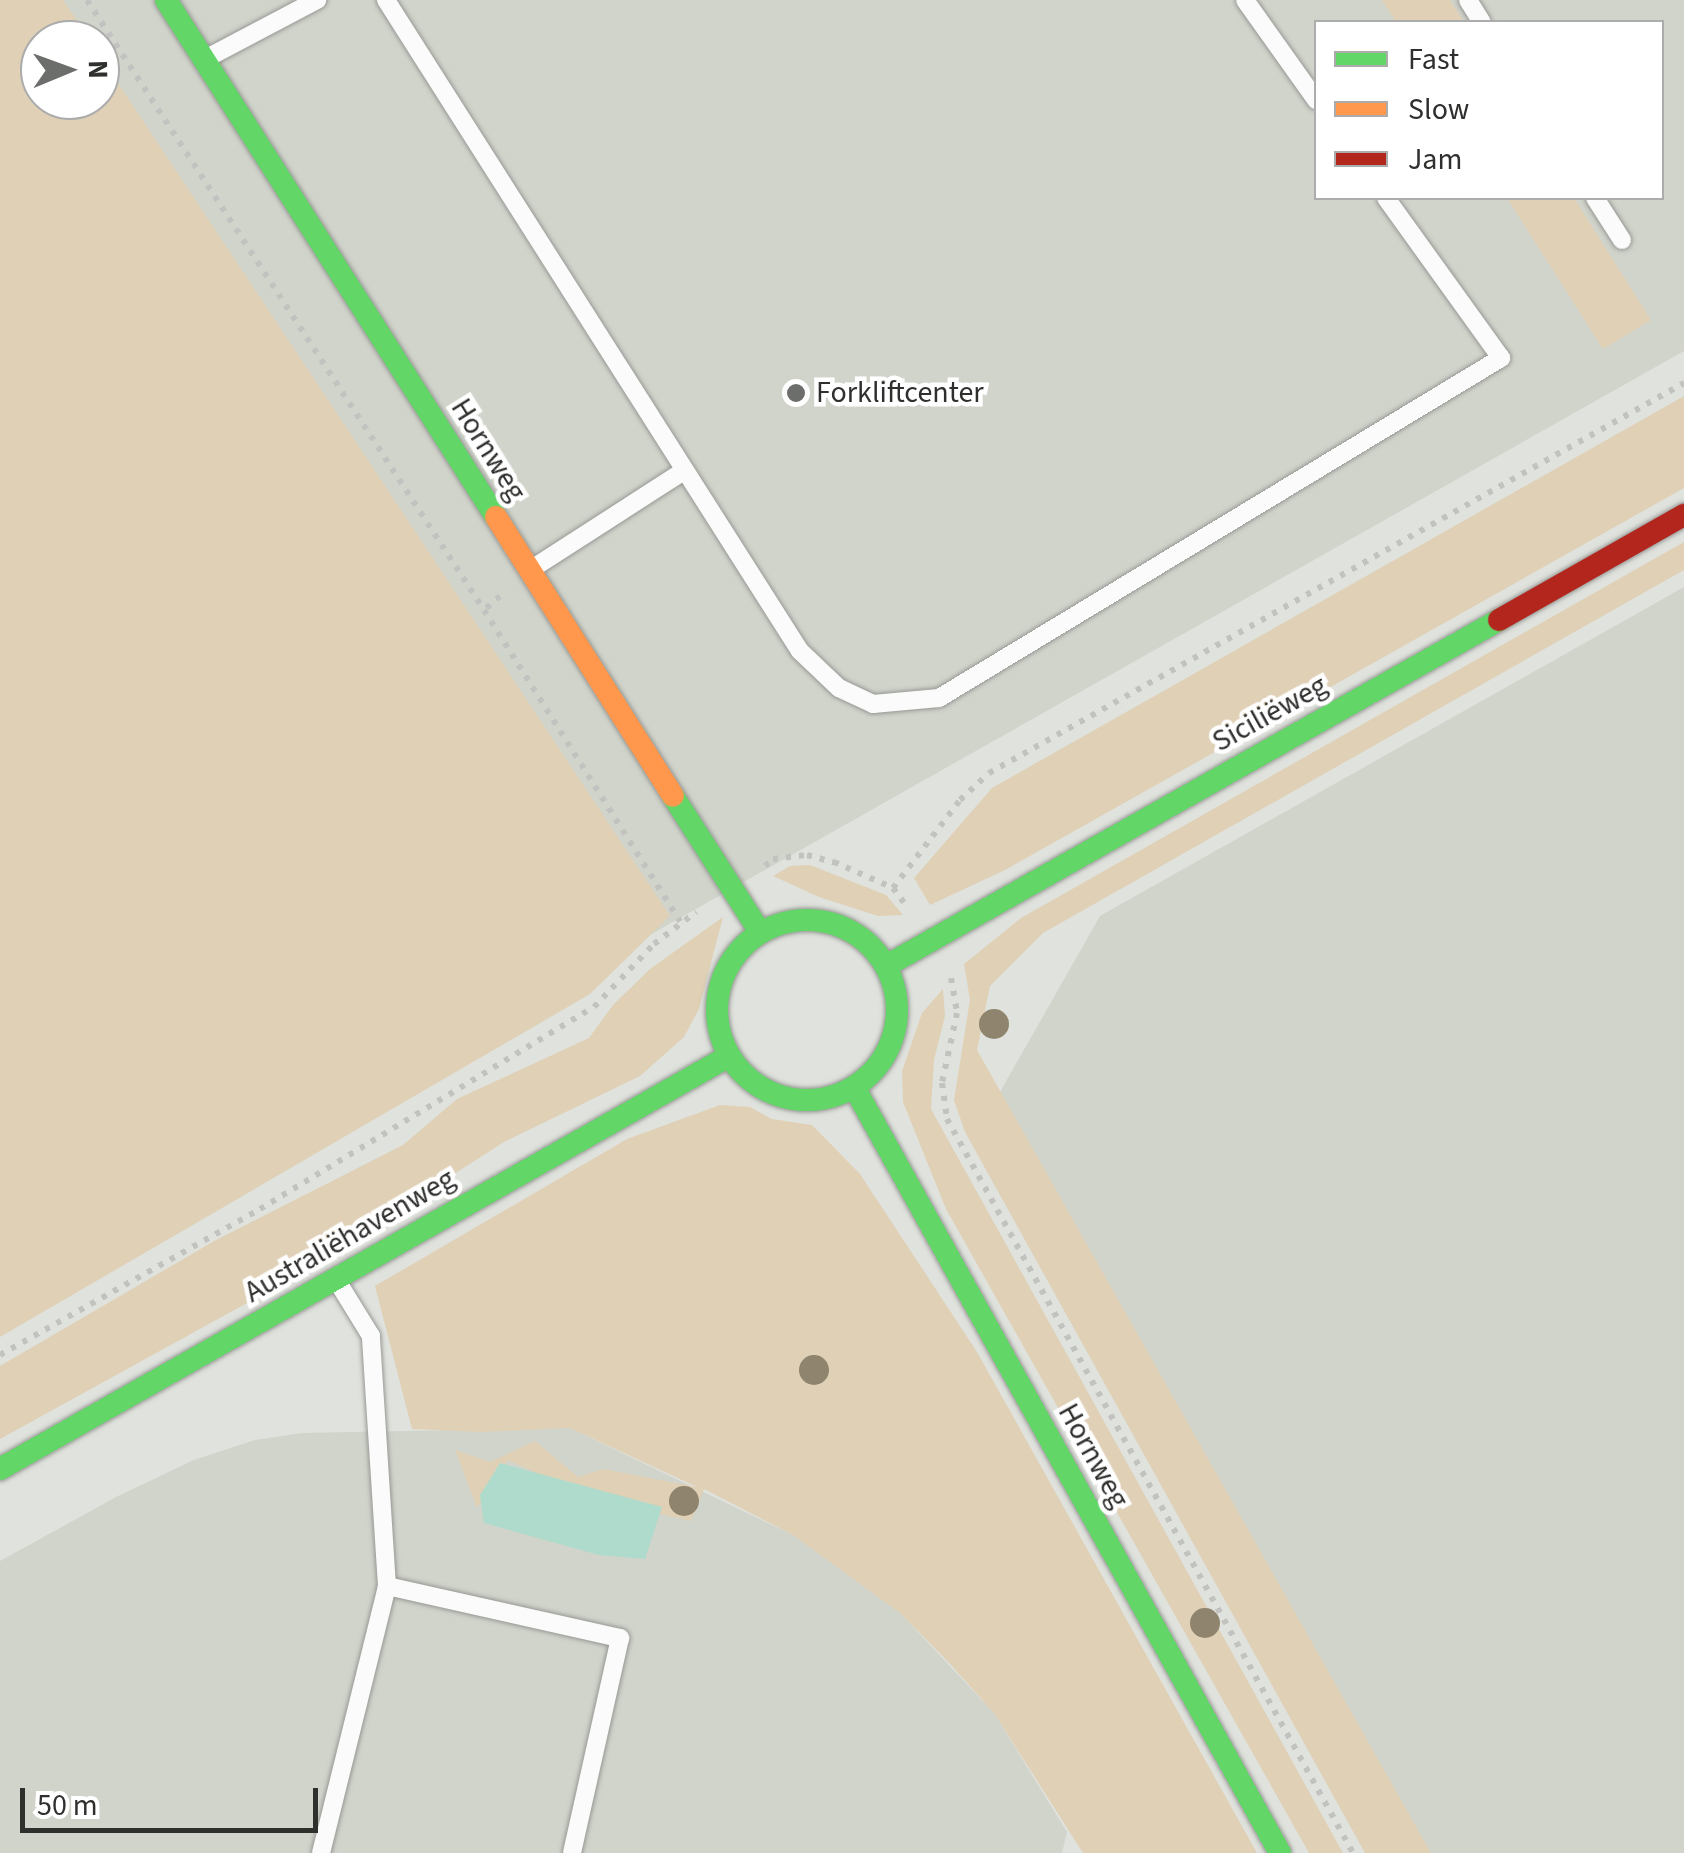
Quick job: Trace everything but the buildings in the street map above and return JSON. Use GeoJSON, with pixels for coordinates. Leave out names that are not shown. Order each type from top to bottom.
{"type":"FeatureCollection","features":[{"type":"Feature","properties":{"kind":"street","name":"Hornweg"},"geometry":{"type":"LineString","coordinates":[[166,0],[760,932]]}},
{"type":"Feature","properties":{"kind":"street","name":"Siciliëweg"},"geometry":{"type":"LineString","coordinates":[[886,966],[1684,515]]}},
{"type":"Feature","properties":{"kind":"street"},"geometry":{"type":"LineString","coordinates":[[801,920],[844,927],[868,943],[886,966],[896,992],[893,1033],[875,1069],[854,1088],[827,1098],[785,1097],[747,1078],[729,1056],[718,1030],[716,1002],[731,962],[760,932],[801,920]]}},
{"type":"Feature","properties":{"kind":"street","name":"Australiëhavenweg"},"geometry":{"type":"LineString","coordinates":[[0,1468],[729,1056]]}},
{"type":"Feature","properties":{"kind":"street","name":"Hornweg"},"geometry":{"type":"LineString","coordinates":[[854,1088],[1280,1853]]}},
{"type":"Feature","properties":{"kind":"lane"},"geometry":{"type":"LineString","coordinates":[[204,60],[317,0]]}},
{"type":"Feature","properties":{"kind":"lane"},"geometry":{"type":"LineString","coordinates":[[386,0],[800,650],[838,688],[873,704],[939,698],[1501,358],[1387,200]]}},
{"type":"Feature","properties":{"kind":"lane"},"geometry":{"type":"LineString","coordinates":[[1245,0],[1314,97]]}},
{"type":"Feature","properties":{"kind":"lane"},"geometry":{"type":"LineString","coordinates":[[1596,200],[1622,240]]}},
{"type":"Feature","properties":{"kind":"lane"},"geometry":{"type":"LineString","coordinates":[[529,570],[685,470]]}},
{"type":"Feature","properties":{"kind":"lane"},"geometry":{"type":"LineString","coordinates":[[321,1853],[387,1586],[371,1336],[336,1279]]}},
{"type":"Feature","properties":{"kind":"lane"},"geometry":{"type":"LineString","coordinates":[[387,1586],[620,1638],[572,1853]]}},
{"type":"Feature","properties":{"kind":"path"},"geometry":{"type":"LineString","coordinates":[[87,0],[484,610],[680,921]]}},
{"type":"Feature","properties":{"kind":"path"},"geometry":{"type":"LineString","coordinates":[[893,888],[960,800],[989,773],[1684,383]]}},
{"type":"Feature","properties":{"kind":"path"},"geometry":{"type":"LineString","coordinates":[[484,610],[529,570]]}},
{"type":"Feature","properties":{"kind":"path"},"geometry":{"type":"LineString","coordinates":[[0,1355],[260,1209],[594,1007],[680,921],[773,860],[807,855],[893,888],[930,940],[955,985],[957,1012],[942,1084],[947,1119],[1353,1853]]}},
{"type":"Feature","properties":{"kind":"shaded area"},"geometry":{"type":"Polygon","coordinates":[[[0,0],[1684,0],[1684,351],[55,1271],[0,0]]]}},
{"type":"Feature","properties":{"kind":"shaded area"},"geometry":{"type":"Polygon","coordinates":[[[0,0],[63,0],[76,20],[20,20],[20,120],[120,120],[120,86],[670,916],[590,994],[0,1337],[0,0]]]}},
{"type":"Feature","properties":{"kind":"shaded area"},"geometry":{"type":"Polygon","coordinates":[[[1382,0],[1450,0],[1463,20],[1395,20],[1382,0]]]}},
{"type":"Feature","properties":{"kind":"shaded area"},"geometry":{"type":"Polygon","coordinates":[[[1508,200],[1575,200],[1651,320],[1603,349],[1508,200]]]}},
{"type":"Feature","properties":{"kind":"shaded area"},"geometry":{"type":"Polygon","coordinates":[[[1684,396],[1684,488],[1005,870],[930,905],[914,878],[992,788],[1684,396]]]}},
{"type":"Feature","properties":{"kind":"shaded area"},"geometry":{"type":"Polygon","coordinates":[[[1684,542],[1684,570],[1043,933],[990,986],[977,1050],[1431,1853],[1365,1853],[965,1132],[954,1100],[970,1000],[964,964],[1021,918],[1684,542]]]}},
{"type":"Feature","properties":{"kind":"shaded area"},"geometry":{"type":"Polygon","coordinates":[[[1684,587],[1684,1853],[1402,1853],[984,1120],[1100,916],[1684,587]]]}},
{"type":"Feature","properties":{"kind":"shaded area"},"geometry":{"type":"Polygon","coordinates":[[[810,865],[886,895],[903,915],[878,916],[819,897],[773,876],[790,866],[810,865]]]}},
{"type":"Feature","properties":{"kind":"shaded area"},"geometry":{"type":"Polygon","coordinates":[[[723,917],[699,1009],[684,1037],[640,1076],[504,1142],[294,1277],[0,1439],[0,1366],[216,1240],[403,1145],[457,1099],[589,1038],[613,1005],[650,969],[723,917]]]}},
{"type":"Feature","properties":{"kind":"shaded area"},"geometry":{"type":"Polygon","coordinates":[[[943,989],[945,1016],[934,1060],[931,1109],[1343,1853],[1309,1853],[946,1209],[903,1102],[902,1071],[922,1013],[943,989]]]}},
{"type":"Feature","properties":{"kind":"shaded area"},"geometry":{"type":"Polygon","coordinates":[[[720,1105],[750,1107],[772,1119],[812,1125],[860,1174],[977,1352],[1257,1853],[1083,1853],[994,1713],[951,1665],[900,1613],[793,1535],[704,1489],[691,1521],[594,1499],[508,1460],[477,1508],[455,1450],[490,1462],[535,1441],[578,1477],[603,1469],[697,1487],[570,1428],[482,1432],[412,1429],[375,1286],[627,1139],[720,1105]]]}},
{"type":"Feature","properties":{"kind":"shaded area"},"geometry":{"type":"Polygon","coordinates":[[[570,1428],[793,1535],[900,1613],[994,1713],[1067,1832],[1062,1853],[0,1853],[0,1561],[116,1497],[194,1460],[255,1440],[302,1433],[570,1428]]]}},
{"type":"Feature","properties":{"kind":"shaded area"},"geometry":{"type":"Polygon","coordinates":[[[500,1463],[662,1507],[645,1559],[599,1555],[484,1523],[480,1495],[500,1463]]]}},
{"type":"Feature","properties":{"kind":"traffic: fast"},"geometry":{"type":"LineString","coordinates":[[166,0],[496,517]]}},
{"type":"Feature","properties":{"kind":"traffic: fast"},"geometry":{"type":"LineString","coordinates":[[886,966],[1499,620]]}},
{"type":"Feature","properties":{"kind":"traffic: fast"},"geometry":{"type":"LineString","coordinates":[[673,796],[760,932]]}},
{"type":"Feature","properties":{"kind":"traffic: fast"},"geometry":{"type":"LineString","coordinates":[[807,920],[841,927],[871,946],[890,976],[897,1010],[890,1044],[871,1074],[841,1093],[807,1100],[773,1093],[743,1074],[724,1044],[717,1010],[724,976],[743,946],[773,927],[807,920]]}},
{"type":"Feature","properties":{"kind":"traffic: fast"},"geometry":{"type":"LineString","coordinates":[[0,1469],[729,1056]]}},
{"type":"Feature","properties":{"kind":"traffic: fast"},"geometry":{"type":"LineString","coordinates":[[854,1087],[1280,1853]]}},
{"type":"Feature","properties":{"kind":"traffic: slow"},"geometry":{"type":"LineString","coordinates":[[496,517],[673,796]]}},
{"type":"Feature","properties":{"kind":"traffic: jam"},"geometry":{"type":"LineString","coordinates":[[1499,620],[1684,515]]}},
{"type":"Feature","properties":{"kind":"place","name":"Forkliftcenter"},"geometry":{"type":"Point","coordinates":[796,393]}}]}
